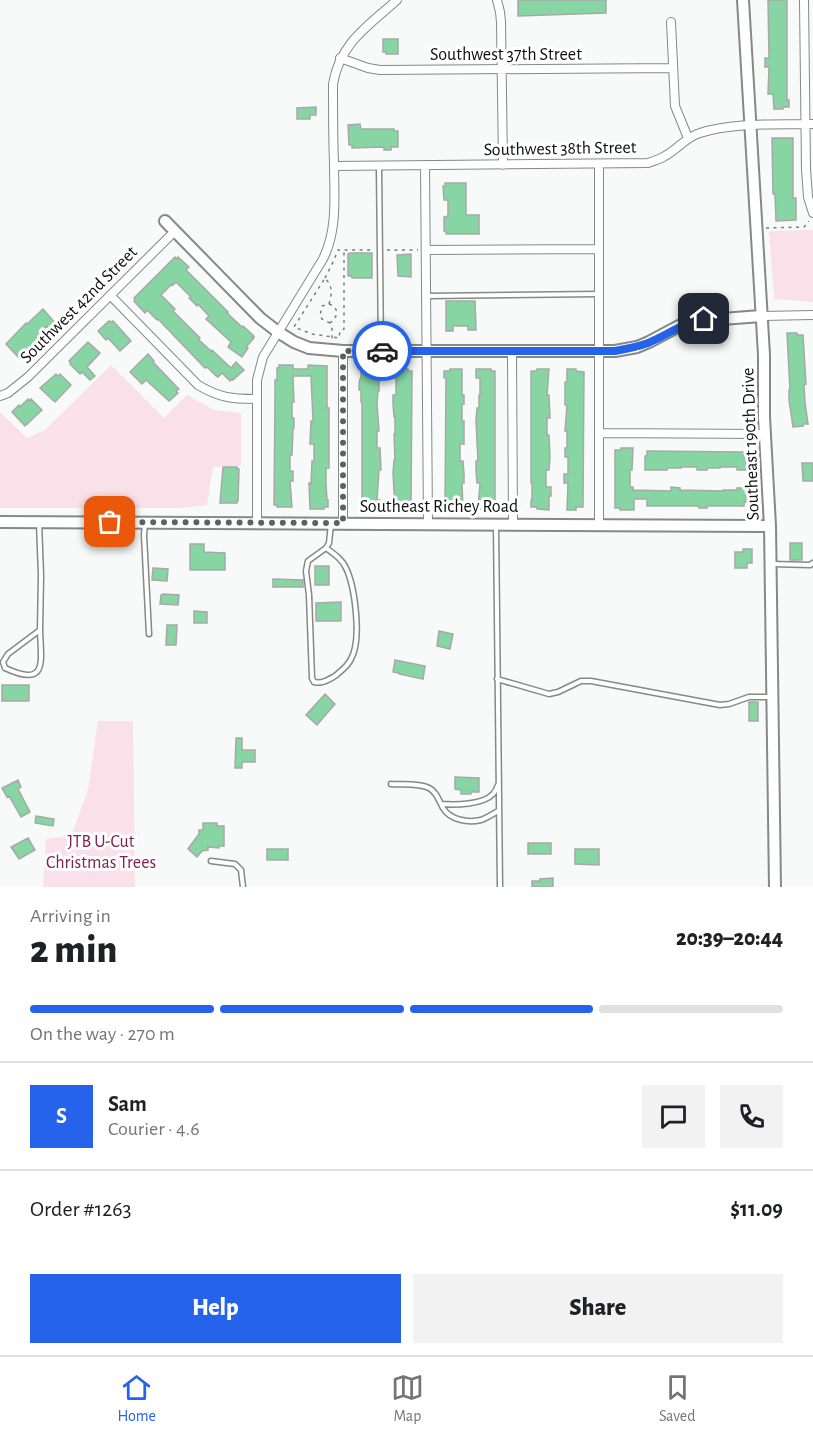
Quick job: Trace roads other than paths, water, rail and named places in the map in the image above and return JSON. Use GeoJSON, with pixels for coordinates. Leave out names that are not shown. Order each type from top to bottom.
{"type":"FeatureCollection","features":[{"type":"Feature","properties":{"kind":"main road","name":"Southeast 190th Drive"},"geometry":{"type":"LineString","coordinates":[[743,0],[764,363],[770,526],[775,887]]}},
{"type":"Feature","properties":{"kind":"main road"},"geometry":{"type":"LineString","coordinates":[[165,221],[260,318],[294,342],[309,348],[343,351],[615,351],[637,347],[696,321],[761,316]]}},
{"type":"Feature","properties":{"kind":"main road","name":"Southeast Richey Road"},"geometry":{"type":"LineString","coordinates":[[0,522],[770,526]]}},
{"type":"Feature","properties":{"kind":"street"},"geometry":{"type":"LineString","coordinates":[[257,523],[257,380],[262,357],[287,320],[329,248],[332,237],[335,72],[350,42],[397,0]]}},
{"type":"Feature","properties":{"kind":"street"},"geometry":{"type":"LineString","coordinates":[[497,0],[500,12],[503,165]]}},
{"type":"Feature","properties":{"kind":"street"},"geometry":{"type":"LineString","coordinates":[[804,0],[809,124],[808,198],[813,213]]}},
{"type":"Feature","properties":{"kind":"street"},"geometry":{"type":"LineString","coordinates":[[671,22],[675,106],[688,138]]}},
{"type":"Feature","properties":{"kind":"street","name":"Southwest 37th Street"},"geometry":{"type":"LineString","coordinates":[[340,58],[380,70],[673,68]]}},
{"type":"Feature","properties":{"kind":"street","name":"Southwest 38th Street"},"geometry":{"type":"LineString","coordinates":[[334,166],[648,163],[664,158],[688,138],[715,129],[809,124]]}},
{"type":"Feature","properties":{"kind":"street"},"geometry":{"type":"LineString","coordinates":[[599,164],[599,525]]}},
{"type":"Feature","properties":{"kind":"street"},"geometry":{"type":"LineString","coordinates":[[425,165],[428,524]]}},
{"type":"Feature","properties":{"kind":"street","name":"Southwest 42nd Street"},"geometry":{"type":"LineString","coordinates":[[0,396],[8,393],[28,376],[175,231]]}},
{"type":"Feature","properties":{"kind":"street"},"geometry":{"type":"LineString","coordinates":[[426,250],[599,249]]}},
{"type":"Feature","properties":{"kind":"street"},"geometry":{"type":"LineString","coordinates":[[110,295],[198,385],[213,394],[233,399],[257,399]]}},
{"type":"Feature","properties":{"kind":"street"},"geometry":{"type":"LineString","coordinates":[[761,316],[813,315]]}},
{"type":"Feature","properties":{"kind":"street"},"geometry":{"type":"LineString","coordinates":[[343,351],[343,523]]}},
{"type":"Feature","properties":{"kind":"street"},"geometry":{"type":"LineString","coordinates":[[512,352],[513,524]]}},
{"type":"Feature","properties":{"kind":"street"},"geometry":{"type":"LineString","coordinates":[[599,433],[765,434]]}},
{"type":"Feature","properties":{"kind":"lane"},"geometry":{"type":"LineString","coordinates":[[379,165],[381,351]]}},
{"type":"Feature","properties":{"kind":"lane"},"geometry":{"type":"LineString","coordinates":[[427,296],[599,294]]}},
{"type":"Feature","properties":{"kind":"lane"},"geometry":{"type":"LineString","coordinates":[[39,522],[41,576],[40,666],[38,672],[33,675],[19,675],[5,668],[3,662],[8,654],[40,630]]}},
{"type":"Feature","properties":{"kind":"lane"},"geometry":{"type":"LineString","coordinates":[[145,522],[149,634]]}},
{"type":"Feature","properties":{"kind":"lane"},"geometry":{"type":"LineString","coordinates":[[326,548],[341,560],[347,569],[354,596],[357,628],[352,657],[347,666],[334,677],[317,683],[312,678],[306,571],[308,561],[326,548],[329,543],[331,523]]}},
{"type":"Feature","properties":{"kind":"lane"},"geometry":{"type":"LineString","coordinates":[[496,524],[500,887]]}},
{"type":"Feature","properties":{"kind":"lane"},"geometry":{"type":"LineString","coordinates":[[771,564],[810,565],[813,563]]}},
{"type":"Feature","properties":{"kind":"lane"},"geometry":{"type":"LineString","coordinates":[[497,680],[549,693],[558,692],[581,681],[591,681],[720,705],[749,697],[773,697]]}},
{"type":"Feature","properties":{"kind":"lane"},"geometry":{"type":"LineString","coordinates":[[391,784],[429,788],[449,815],[456,819],[480,820],[499,810]]}},
{"type":"Feature","properties":{"kind":"lane"},"geometry":{"type":"LineString","coordinates":[[441,804],[470,803],[482,800],[493,795],[499,784]]}},
{"type":"Feature","properties":{"kind":"lane"},"geometry":{"type":"LineString","coordinates":[[211,861],[235,864],[241,870],[243,887]]}},
{"type":"Feature","properties":{"kind":"park label","name":"JTB U-Cut Christmas Trees"},"geometry":{"type":"Point","coordinates":[101,852]}}]}
